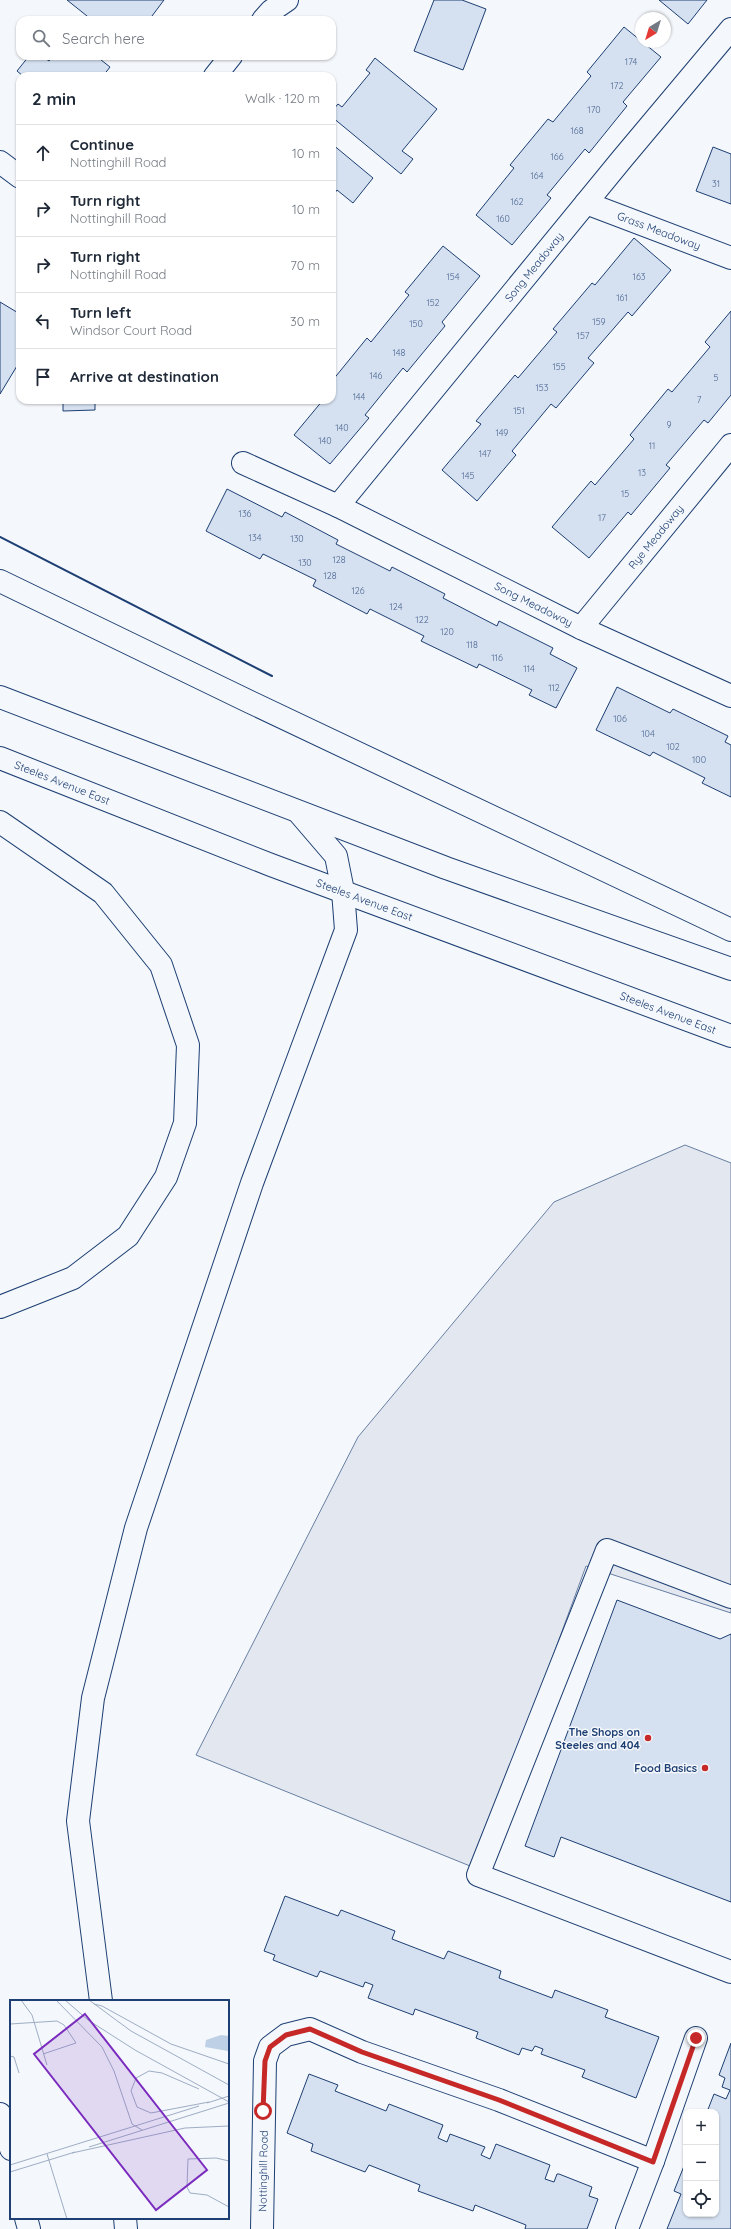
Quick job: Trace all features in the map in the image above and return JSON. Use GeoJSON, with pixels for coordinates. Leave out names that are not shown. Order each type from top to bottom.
{"type":"FeatureCollection","features":[{"type":"Feature","properties":{"kind":"main road"},"geometry":{"type":"LineString","coordinates":[[266,16],[270,11],[287,0]]}},
{"type":"Feature","properties":{"kind":"main road","name":"Song Meadoway"},"geometry":{"type":"LineString","coordinates":[[338,506],[586,203],[731,29]]}},
{"type":"Feature","properties":{"kind":"main road"},"geometry":{"type":"LineString","coordinates":[[218,72],[228,60]]}},
{"type":"Feature","properties":{"kind":"main road"},"geometry":{"type":"LineString","coordinates":[[0,162],[16,175]]}},
{"type":"Feature","properties":{"kind":"main road","name":"Grass Meadoway"},"geometry":{"type":"LineString","coordinates":[[586,203],[731,258]]}},
{"type":"Feature","properties":{"kind":"main road","name":"Rye Meadoway"},"geometry":{"type":"LineString","coordinates":[[581,628],[731,445]]}},
{"type":"Feature","properties":{"kind":"main road","name":"Song Meadoway"},"geometry":{"type":"LineString","coordinates":[[243,463],[338,506],[581,628],[731,696]]}},
{"type":"Feature","properties":{"kind":"main road"},"geometry":{"type":"LineString","coordinates":[[0,581],[250,702],[731,930]]}},
{"type":"Feature","properties":{"kind":"main road"},"geometry":{"type":"LineString","coordinates":[[0,697],[300,814],[446,868],[731,969]]}},
{"type":"Feature","properties":{"kind":"main road","name":"Steeles Avenue East"},"geometry":{"type":"LineString","coordinates":[[0,758],[343,891],[731,1036]]}},
{"type":"Feature","properties":{"kind":"main road"},"geometry":{"type":"LineString","coordinates":[[101,2000],[78,1821],[93,1698],[136,1528],[252,1183],[346,930],[343,891],[336,856],[300,814]]}},
{"type":"Feature","properties":{"kind":"main road"},"geometry":{"type":"LineString","coordinates":[[0,822],[103,893],[161,966],[188,1045],[185,1123],[166,1177],[128,1236],[73,1278],[0,1307]]}},
{"type":"Feature","properties":{"kind":"main road"},"geometry":{"type":"LineString","coordinates":[[731,1597],[607,1550],[478,1875],[731,1972]]}},
{"type":"Feature","properties":{"kind":"main road","name":"Nottinghill Road"},"geometry":{"type":"LineString","coordinates":[[262,2229],[265,2061],[270,2047],[286,2035],[310,2029],[362,2052],[499,2100],[653,2162]]}},
{"type":"Feature","properties":{"kind":"main road"},"geometry":{"type":"LineString","coordinates":[[627,2229],[653,2162],[696,2038]]}},
{"type":"Feature","properties":{"kind":"main road"},"geometry":{"type":"LineString","coordinates":[[0,2114],[10,2146]]}},
{"type":"Feature","properties":{"kind":"main road"},"geometry":{"type":"LineString","coordinates":[[26,2219],[29,2229]]}},
{"type":"Feature","properties":{"kind":"main road"},"geometry":{"type":"LineString","coordinates":[[125,2219],[126,2229]]}},
{"type":"Feature","properties":{"kind":"shaded area"},"geometry":{"type":"Polygon","coordinates":[[[685,1145],[731,1163],[731,1613],[586,1566],[475,1868],[196,1755],[358,1437],[554,1202],[685,1145]]]}},
{"type":"Feature","properties":{"kind":"building"},"geometry":{"type":"Polygon","coordinates":[[[67,0],[164,0],[152,16],[87,16],[67,0]]]}},
{"type":"Feature","properties":{"kind":"building"},"geometry":{"type":"Polygon","coordinates":[[[434,0],[462,0],[486,9],[463,70],[414,51],[434,0]]]}},
{"type":"Feature","properties":{"kind":"building"},"geometry":{"type":"Polygon","coordinates":[[[659,0],[707,0],[688,24],[659,0]]]}},
{"type":"Feature","properties":{"kind":"building"},"geometry":{"type":"Polygon","coordinates":[[[624,27],[635,36],[635,48],[650,48],[661,57],[623,102],[627,106],[589,153],[585,149],[547,195],[551,198],[512,245],[476,215],[514,168],[510,165],[548,119],[553,122],[591,76],[587,72],[624,27]]]}},
{"type":"Feature","properties":{"kind":"building"},"geometry":{"type":"Polygon","coordinates":[[[375,58],[437,109],[402,151],[413,159],[401,174],[336,120],[336,106],[338,104],[342,107],[370,73],[366,70],[375,58]]]}},
{"type":"Feature","properties":{"kind":"building"},"geometry":{"type":"Polygon","coordinates":[[[26,60],[101,60],[110,67],[106,72],[17,71],[26,60]]]}},
{"type":"Feature","properties":{"kind":"building"},"geometry":{"type":"Polygon","coordinates":[[[336,147],[373,178],[353,203],[337,190],[336,191],[336,147]]]}},
{"type":"Feature","properties":{"kind":"building"},"geometry":{"type":"Polygon","coordinates":[[[713,147],[731,154],[731,204],[696,191],[713,147]]]}},
{"type":"Feature","properties":{"kind":"building"},"geometry":{"type":"Polygon","coordinates":[[[634,238],[671,270],[632,316],[628,312],[588,358],[594,363],[556,408],[551,404],[512,451],[516,455],[477,501],[442,470],[481,424],[476,421],[515,375],[518,378],[557,332],[553,329],[592,283],[595,285],[634,238]]]}},
{"type":"Feature","properties":{"kind":"building"},"geometry":{"type":"Polygon","coordinates":[[[443,246],[480,276],[442,322],[445,326],[407,372],[403,368],[365,415],[369,418],[330,464],[294,435],[320,404],[336,404],[336,376],[367,338],[371,342],[409,295],[405,292],[443,246]]]}},
{"type":"Feature","properties":{"kind":"building"},"geometry":{"type":"Polygon","coordinates":[[[0,302],[16,312],[16,368],[0,394],[0,302]]]}},
{"type":"Feature","properties":{"kind":"building"},"geometry":{"type":"Polygon","coordinates":[[[731,311],[731,395],[708,423],[704,420],[666,465],[670,468],[631,515],[628,512],[589,558],[552,527],[591,481],[595,485],[634,439],[630,435],[668,389],[672,392],[710,347],[705,342],[731,311]]]}},
{"type":"Feature","properties":{"kind":"building"},"geometry":{"type":"Polygon","coordinates":[[[63,404],[95,404],[95,410],[63,411],[63,404]]]}},
{"type":"Feature","properties":{"kind":"building"},"geometry":{"type":"Polygon","coordinates":[[[227,489],[282,517],[285,512],[338,540],[336,544],[390,571],[392,567],[445,594],[443,598],[497,626],[499,621],[553,648],[550,654],[577,668],[556,708],[529,695],[532,690],[479,664],[477,668],[421,641],[424,636],[370,609],[367,614],[313,586],[316,580],[263,554],[260,559],[206,531],[227,489]]]}},
{"type":"Feature","properties":{"kind":"building"},"geometry":{"type":"Polygon","coordinates":[[[617,687],[670,713],[673,709],[728,736],[725,742],[731,745],[731,797],[702,783],[705,778],[653,752],[650,756],[596,730],[617,687]]]}},
{"type":"Feature","properties":{"kind":"building","name":"The Shops on Steeles and 404"},"geometry":{"type":"Polygon","coordinates":[[[617,1600],[720,1639],[731,1634],[731,1902],[561,1837],[554,1857],[525,1846],[617,1600]]]}},
{"type":"Feature","properties":{"kind":"building"},"geometry":{"type":"Polygon","coordinates":[[[285,1896],[338,1916],[341,1910],[395,1931],[392,1939],[444,1959],[448,1951],[501,1971],[499,1978],[552,1998],[555,1990],[608,2010],[605,2017],[659,2037],[636,2098],[582,2077],[585,2070],[541,2054],[543,2049],[535,2046],[532,2051],[522,2048],[519,2055],[476,2038],[478,2032],[415,2009],[413,2015],[368,1998],[373,1985],[365,1982],[363,1987],[320,1971],[317,1977],[273,1960],[275,1955],[264,1951],[285,1896]]]}},
{"type":"Feature","properties":{"kind":"building"},"geometry":{"type":"Polygon","coordinates":[[[731,2043],[731,2229],[667,2229],[681,2194],[674,2191],[683,2168],[683,2217],[719,2217],[719,2109],[708,2109],[714,2094],[726,2099],[730,2090],[722,2087],[725,2078],[719,2075],[731,2043]]]}},
{"type":"Feature","properties":{"kind":"building"},"geometry":{"type":"Polygon","coordinates":[[[309,2074],[338,2085],[335,2091],[386,2111],[389,2104],[443,2125],[438,2138],[447,2142],[450,2134],[485,2147],[481,2155],[490,2159],[496,2144],[550,2165],[545,2179],[554,2182],[557,2174],[559,2174],[592,2187],[589,2196],[598,2199],[587,2229],[525,2229],[526,2225],[475,2205],[473,2211],[418,2191],[420,2185],[369,2165],[365,2172],[311,2151],[313,2144],[287,2133],[309,2074]]]}},
{"type":"Feature","properties":{"kind":"wall"},"geometry":{"type":"LineString","coordinates":[[0,537],[272,676]]}},
{"type":"Feature","properties":{"kind":"place","name":"The Shops on Steeles and 404"},"geometry":{"type":"Point","coordinates":[648,1738]}},
{"type":"Feature","properties":{"kind":"place","name":"Food Basics"},"geometry":{"type":"Point","coordinates":[705,1768]}},
{"type":"Feature","properties":{"kind":"route"},"geometry":{"type":"LineString","coordinates":[[263,2111],[265,2061],[270,2047],[286,2035],[310,2029],[362,2052],[499,2100],[653,2162],[696,2038]]}}]}
